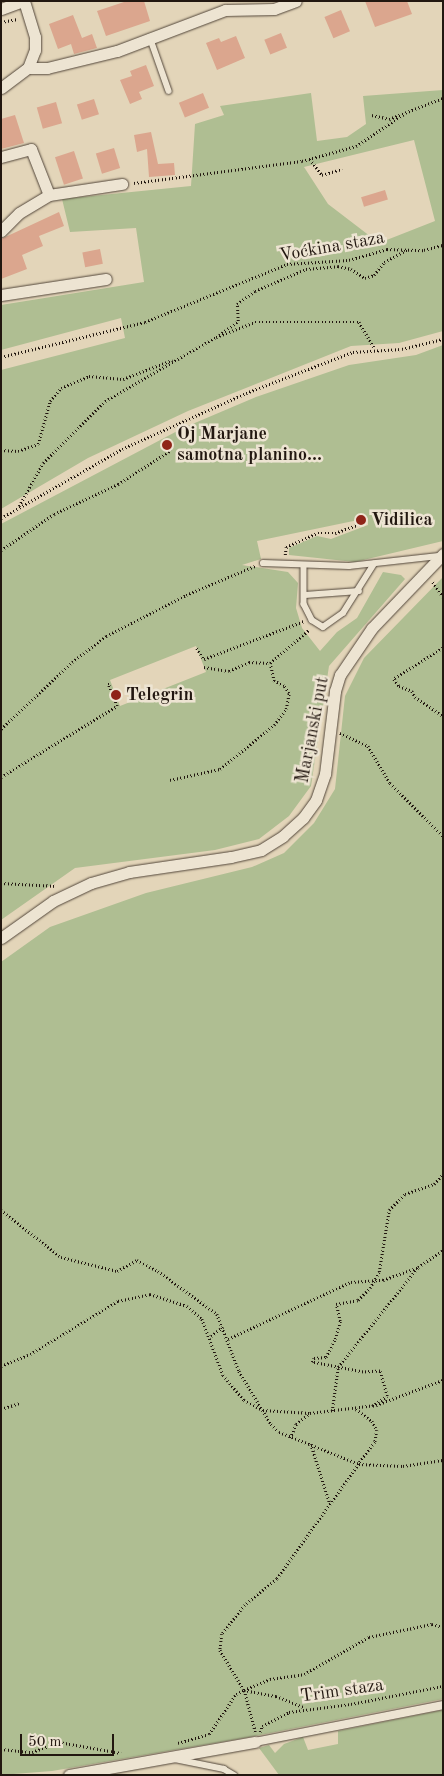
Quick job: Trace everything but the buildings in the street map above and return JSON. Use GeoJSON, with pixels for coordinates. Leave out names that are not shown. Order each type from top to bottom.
{"type":"FeatureCollection","features":[{"type":"Feature","properties":{"kind":"street"},"geometry":{"type":"LineString","coordinates":[[1,9],[23,1],[35,37],[28,68]]}},
{"type":"Feature","properties":{"kind":"street"},"geometry":{"type":"LineString","coordinates":[[1,88],[28,68],[48,68],[79,61],[225,10],[274,9],[296,1]]}},
{"type":"Feature","properties":{"kind":"street"},"geometry":{"type":"LineString","coordinates":[[1,157],[31,149],[49,195]]}},
{"type":"Feature","properties":{"kind":"street"},"geometry":{"type":"LineString","coordinates":[[1,231],[19,213],[49,195],[122,184]]}},
{"type":"Feature","properties":{"kind":"street"},"geometry":{"type":"LineString","coordinates":[[1,296],[106,279]]}},
{"type":"Feature","properties":{"kind":"street","name":"Marjanski put"},"geometry":{"type":"LineString","coordinates":[[1,938],[52,901],[74,891],[129,872],[203,863],[261,850],[283,836],[303,818],[316,800],[325,774],[332,730],[335,691],[352,656],[372,628],[440,555]]}},
{"type":"Feature","properties":{"kind":"street"},"geometry":{"type":"LineString","coordinates":[[69,1775],[168,1758],[443,1705]]}},
{"type":"Feature","properties":{"kind":"lane"},"geometry":{"type":"LineString","coordinates":[[150,37],[170,91]]}},
{"type":"Feature","properties":{"kind":"lane","name":"Marjanski put"},"geometry":{"type":"LineString","coordinates":[[263,563],[304,566],[374,564],[440,555]]}},
{"type":"Feature","properties":{"kind":"lane"},"geometry":{"type":"LineString","coordinates":[[304,566],[304,604],[310,618],[316,624],[329,625],[343,613],[359,591],[374,564]]}},
{"type":"Feature","properties":{"kind":"lane"},"geometry":{"type":"LineString","coordinates":[[305,595],[359,591]]}},
{"type":"Feature","properties":{"kind":"lane"},"geometry":{"type":"LineString","coordinates":[[168,1758],[224,1768],[234,1775]]}},
{"type":"Feature","properties":{"kind":"path"},"geometry":{"type":"LineString","coordinates":[[1,22],[15,18],[24,26]]}},
{"type":"Feature","properties":{"kind":"path"},"geometry":{"type":"LineString","coordinates":[[372,115],[389,119],[443,98]]}},
{"type":"Feature","properties":{"kind":"path"},"geometry":{"type":"LineString","coordinates":[[122,184],[270,167],[310,159],[356,146],[404,114]]}},
{"type":"Feature","properties":{"kind":"path"},"geometry":{"type":"LineString","coordinates":[[310,159],[322,175],[342,169]]}},
{"type":"Feature","properties":{"kind":"path","name":"Voćkina staza"},"geometry":{"type":"LineString","coordinates":[[1,356],[145,322],[287,264],[349,260],[387,249],[424,250],[443,245]]}},
{"type":"Feature","properties":{"kind":"path"},"geometry":{"type":"LineString","coordinates":[[216,337],[238,321],[237,304],[256,290],[306,270],[338,266],[351,269],[366,278],[374,275],[384,262],[408,250]]}},
{"type":"Feature","properties":{"kind":"path"},"geometry":{"type":"LineString","coordinates":[[19,508],[43,463],[105,401],[216,337],[255,322],[359,322],[374,349]]}},
{"type":"Feature","properties":{"kind":"path"},"geometry":{"type":"LineString","coordinates":[[1,518],[122,449],[193,416],[353,352],[374,349],[402,349],[443,339]]}},
{"type":"Feature","properties":{"kind":"path"},"geometry":{"type":"LineString","coordinates":[[1,450],[18,451],[38,444],[50,401],[61,388],[89,376],[123,379],[181,356]]}},
{"type":"Feature","properties":{"kind":"path"},"geometry":{"type":"LineString","coordinates":[[1,550],[54,514],[118,484],[171,450]]}},
{"type":"Feature","properties":{"kind":"path"},"geometry":{"type":"LineString","coordinates":[[284,564],[286,547],[321,531],[335,533],[362,523],[361,520]]}},
{"type":"Feature","properties":{"kind":"path"},"geometry":{"type":"LineString","coordinates":[[1,729],[72,662],[106,636],[186,595],[263,563]]}},
{"type":"Feature","properties":{"kind":"path"},"geometry":{"type":"LineString","coordinates":[[197,648],[204,659],[310,618]]}},
{"type":"Feature","properties":{"kind":"path"},"geometry":{"type":"LineString","coordinates":[[204,668],[229,671],[249,662],[270,663],[316,624]]}},
{"type":"Feature","properties":{"kind":"path"},"geometry":{"type":"LineString","coordinates":[[443,648],[394,679],[399,686],[412,691],[415,697],[443,716]]}},
{"type":"Feature","properties":{"kind":"path"},"geometry":{"type":"LineString","coordinates":[[170,780],[220,769],[274,725],[286,709],[289,693],[284,686],[274,682],[270,663]]}},
{"type":"Feature","properties":{"kind":"path"},"geometry":{"type":"LineString","coordinates":[[1,777],[117,706],[108,684],[111,684]]}},
{"type":"Feature","properties":{"kind":"path"},"geometry":{"type":"LineString","coordinates":[[332,730],[368,746],[390,782],[443,836]]}},
{"type":"Feature","properties":{"kind":"path"},"geometry":{"type":"LineString","coordinates":[[1,883],[44,884],[74,891]]}},
{"type":"Feature","properties":{"kind":"path"},"geometry":{"type":"LineString","coordinates":[[372,1406],[388,1396],[380,1371],[312,1363],[314,1358],[326,1357],[334,1339],[340,1321],[335,1306],[358,1300],[375,1280],[383,1260],[388,1210],[406,1194],[434,1184],[443,1174]]}},
{"type":"Feature","properties":{"kind":"path"},"geometry":{"type":"LineString","coordinates":[[1,1210],[68,1259],[117,1270],[137,1260],[211,1309],[224,1326],[239,1371],[271,1424],[290,1438],[311,1444],[359,1464],[403,1466],[443,1460]]}},
{"type":"Feature","properties":{"kind":"path"},"geometry":{"type":"LineString","coordinates":[[332,1411],[338,1367],[418,1267],[443,1250]]}},
{"type":"Feature","properties":{"kind":"path"},"geometry":{"type":"LineString","coordinates":[[228,1339],[351,1282],[375,1280],[418,1267]]}},
{"type":"Feature","properties":{"kind":"path"},"geometry":{"type":"LineString","coordinates":[[1,1366],[30,1354],[118,1301],[150,1294],[187,1306],[202,1319],[211,1336],[223,1375],[244,1400],[263,1410],[310,1413],[372,1406],[443,1380]]}},
{"type":"Feature","properties":{"kind":"path"},"geometry":{"type":"LineString","coordinates":[[211,1336],[224,1326]]}},
{"type":"Feature","properties":{"kind":"path"},"geometry":{"type":"LineString","coordinates":[[1,1409],[20,1403]]}},
{"type":"Feature","properties":{"kind":"path"},"geometry":{"type":"LineString","coordinates":[[256,1741],[244,1690],[220,1650],[222,1634],[245,1606],[277,1579],[375,1442],[378,1430],[372,1421],[355,1408]]}},
{"type":"Feature","properties":{"kind":"path"},"geometry":{"type":"LineString","coordinates":[[290,1438],[296,1424],[310,1413]]}},
{"type":"Feature","properties":{"kind":"path"},"geometry":{"type":"LineString","coordinates":[[311,1444],[330,1504]]}},
{"type":"Feature","properties":{"kind":"path"},"geometry":{"type":"LineString","coordinates":[[175,1743],[209,1734],[236,1694],[244,1690],[270,1679],[304,1674],[369,1637],[432,1624],[443,1627]]}},
{"type":"Feature","properties":{"kind":"path","name":"Trim staza"},"geometry":{"type":"LineString","coordinates":[[256,1741],[262,1726],[289,1712],[305,1708],[351,1704],[443,1686]]}},
{"type":"Feature","properties":{"kind":"path"},"geometry":{"type":"LineString","coordinates":[[244,1690],[276,1696],[305,1708]]}},
{"type":"Feature","properties":{"kind":"path"},"geometry":{"type":"LineString","coordinates":[[1,1748],[32,1752],[58,1742],[127,1754]]}},
{"type":"Feature","properties":{"kind":"green space"},"geometry":{"type":"Polygon","coordinates":[[[443,90],[443,331],[399,343],[351,346],[188,411],[88,458],[1,509],[1,370],[125,338],[121,318],[1,350],[1,305],[144,282],[136,228],[70,232],[62,199],[191,186],[195,124],[224,115],[220,106],[311,93],[317,141],[347,137],[366,124],[363,96],[443,90]],[[414,140],[304,167],[328,204],[379,243],[435,221],[414,140]]]}},
{"type":"Feature","properties":{"kind":"green space"},"geometry":{"type":"Polygon","coordinates":[[[443,345],[443,541],[355,562],[289,555],[289,548],[317,536],[331,539],[368,525],[368,518],[257,541],[261,559],[242,565],[288,572],[298,583],[296,608],[302,628],[320,651],[337,632],[357,618],[383,572],[401,575],[405,579],[329,666],[311,786],[289,816],[259,839],[215,850],[75,868],[1,920],[1,524],[183,428],[256,397],[349,365],[416,355],[443,345]],[[196,646],[110,680],[120,706],[206,672],[196,646]]]}},
{"type":"Feature","properties":{"kind":"green space"},"geometry":{"type":"Polygon","coordinates":[[[443,577],[443,1699],[250,1737],[52,1771],[1,1775],[1,962],[50,927],[146,893],[252,867],[284,853],[314,823],[335,789],[345,696],[364,658],[443,577]]]}},
{"type":"Feature","properties":{"kind":"green space"},"geometry":{"type":"Polygon","coordinates":[[[443,1710],[443,1775],[279,1775],[259,1748],[269,1745],[275,1753],[284,1744],[303,1737],[308,1750],[338,1744],[338,1731],[443,1710]]]}},
{"type":"Feature","properties":{"kind":"place","name":"Oj Marjane samotna planino..."},"geometry":{"type":"Point","coordinates":[167,445]}},
{"type":"Feature","properties":{"kind":"place","name":"Vidilica"},"geometry":{"type":"Point","coordinates":[361,520]}},
{"type":"Feature","properties":{"kind":"place","name":"Telegrin"},"geometry":{"type":"Point","coordinates":[116,695]}}]}
